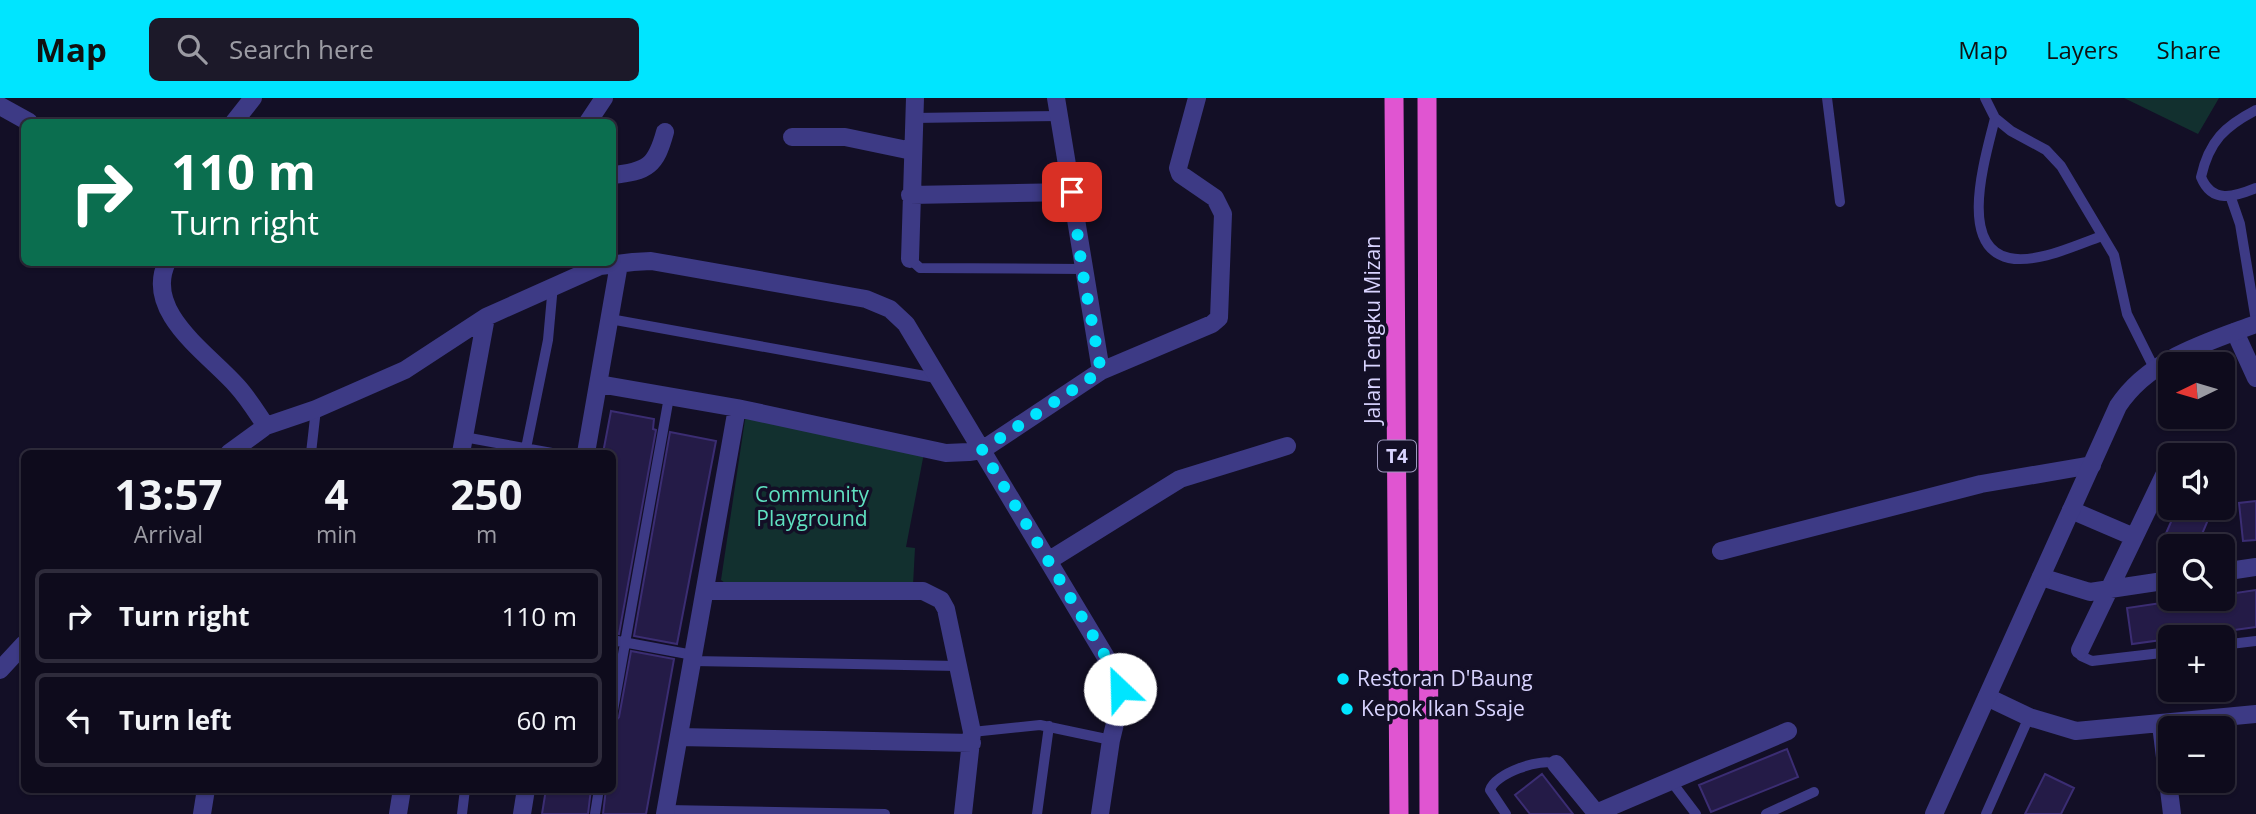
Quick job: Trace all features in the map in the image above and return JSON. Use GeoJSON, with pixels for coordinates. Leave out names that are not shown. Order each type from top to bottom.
{"type":"FeatureCollection","features":[{"type":"Feature","properties":{"kind":"highway","name":"Jalan Tengku Mizan"},"geometry":{"type":"LineString","coordinates":[[1394,98],[1399,814]]}},
{"type":"Feature","properties":{"kind":"highway","name":"T4"},"geometry":{"type":"LineString","coordinates":[[1427,98],[1429,814]]}},
{"type":"Feature","properties":{"kind":"street"},"geometry":{"type":"LineString","coordinates":[[236,119],[253,98]]}},
{"type":"Feature","properties":{"kind":"street"},"geometry":{"type":"LineString","coordinates":[[590,119],[604,98]]}},
{"type":"Feature","properties":{"kind":"street"},"geometry":{"type":"LineString","coordinates":[[910,259],[915,98]]}},
{"type":"Feature","properties":{"kind":"street"},"geometry":{"type":"LineString","coordinates":[[599,384],[737,408],[946,453],[982,450],[1101,371],[1212,324],[1219,318],[1223,214],[1215,198],[1180,174],[1178,168],[1197,98]]}},
{"type":"Feature","properties":{"kind":"street"},"geometry":{"type":"LineString","coordinates":[[0,106],[24,119]]}},
{"type":"Feature","properties":{"kind":"street"},"geometry":{"type":"LineString","coordinates":[[1058,107],[1082,269],[1101,371]]}},
{"type":"Feature","properties":{"kind":"street"},"geometry":{"type":"LineString","coordinates":[[616,174],[634,172],[652,164],[657,159],[665,132]]}},
{"type":"Feature","properties":{"kind":"street"},"geometry":{"type":"LineString","coordinates":[[792,137],[845,137],[912,151]]}},
{"type":"Feature","properties":{"kind":"street"},"geometry":{"type":"LineString","coordinates":[[911,195],[1072,192]]}},
{"type":"Feature","properties":{"kind":"street"},"geometry":{"type":"LineString","coordinates":[[616,264],[651,261],[877,302],[906,324],[1116,674],[1120,703],[1111,740],[1100,814]]}},
{"type":"Feature","properties":{"kind":"street"},"geometry":{"type":"LineString","coordinates":[[587,450],[619,264]]}},
{"type":"Feature","properties":{"kind":"street"},"geometry":{"type":"LineString","coordinates":[[166,266],[160,287],[166,306],[201,351],[236,385],[266,426]]}},
{"type":"Feature","properties":{"kind":"street"},"geometry":{"type":"LineString","coordinates":[[233,450],[266,426],[316,409],[405,370],[486,317],[583,267]]}},
{"type":"Feature","properties":{"kind":"street"},"geometry":{"type":"LineString","coordinates":[[462,445],[486,317]]}},
{"type":"Feature","properties":{"kind":"street"},"geometry":{"type":"LineString","coordinates":[[1934,814],[2118,407],[2131,387],[2154,368],[2256,322]]}},
{"type":"Feature","properties":{"kind":"street"},"geometry":{"type":"LineString","coordinates":[[2235,332],[2256,377]]}},
{"type":"Feature","properties":{"kind":"street"},"geometry":{"type":"LineString","coordinates":[[665,812],[737,408]]}},
{"type":"Feature","properties":{"kind":"street"},"geometry":{"type":"LineString","coordinates":[[1048,561],[1180,480],[1287,446]]}},
{"type":"Feature","properties":{"kind":"street"},"geometry":{"type":"LineString","coordinates":[[1720,551],[1981,484],[2092,465]]}},
{"type":"Feature","properties":{"kind":"street"},"geometry":{"type":"LineString","coordinates":[[2080,650],[2158,488]]}},
{"type":"Feature","properties":{"kind":"street"},"geometry":{"type":"LineString","coordinates":[[2071,509],[2134,537]]}},
{"type":"Feature","properties":{"kind":"street"},"geometry":{"type":"LineString","coordinates":[[2235,570],[2256,567]]}},
{"type":"Feature","properties":{"kind":"street"},"geometry":{"type":"LineString","coordinates":[[2041,577],[2084,592],[2158,582]]}},
{"type":"Feature","properties":{"kind":"street"},"geometry":{"type":"LineString","coordinates":[[705,591],[923,591],[941,600],[946,609],[972,737],[962,814]]}},
{"type":"Feature","properties":{"kind":"street"},"geometry":{"type":"LineString","coordinates":[[0,670],[21,647]]}},
{"type":"Feature","properties":{"kind":"street"},"geometry":{"type":"LineString","coordinates":[[1987,697],[2029,717],[2076,731],[2158,725]]}},
{"type":"Feature","properties":{"kind":"street"},"geometry":{"type":"LineString","coordinates":[[2235,716],[2256,714]]}},
{"type":"Feature","properties":{"kind":"street"},"geometry":{"type":"LineString","coordinates":[[1556,764],[1597,813],[1788,731]]}},
{"type":"Feature","properties":{"kind":"street"},"geometry":{"type":"LineString","coordinates":[[679,737],[972,737]]}},
{"type":"Feature","properties":{"kind":"street"},"geometry":{"type":"LineString","coordinates":[[202,814],[205,793]]}},
{"type":"Feature","properties":{"kind":"street"},"geometry":{"type":"LineString","coordinates":[[398,814],[401,793]]}},
{"type":"Feature","properties":{"kind":"street"},"geometry":{"type":"LineString","coordinates":[[522,814],[525,793]]}},
{"type":"Feature","properties":{"kind":"street"},"geometry":{"type":"LineString","coordinates":[[2169,793],[2172,814]]}},
{"type":"Feature","properties":{"kind":"lane"},"geometry":{"type":"LineString","coordinates":[[1827,98],[1840,202]]}},
{"type":"Feature","properties":{"kind":"lane"},"geometry":{"type":"LineString","coordinates":[[1985,98],[1995,118],[2011,131],[2046,150],[2061,166],[2114,255],[2131,325],[2154,368]]}},
{"type":"Feature","properties":{"kind":"lane"},"geometry":{"type":"LineString","coordinates":[[914,118],[1058,107]]}},
{"type":"Feature","properties":{"kind":"lane"},"geometry":{"type":"LineString","coordinates":[[2256,110],[2228,124],[2205,156],[2201,177],[2203,183],[2220,196],[2231,198],[2256,188]]}},
{"type":"Feature","properties":{"kind":"lane"},"geometry":{"type":"LineString","coordinates":[[1995,118],[1981,180],[1978,215],[1983,236],[1994,252],[2011,259],[2036,256],[2102,236]]}},
{"type":"Feature","properties":{"kind":"lane"},"geometry":{"type":"LineString","coordinates":[[2231,198],[2240,224],[2256,322]]}},
{"type":"Feature","properties":{"kind":"lane"},"geometry":{"type":"LineString","coordinates":[[910,259],[920,268],[1082,269]]}},
{"type":"Feature","properties":{"kind":"lane"},"geometry":{"type":"LineString","coordinates":[[525,450],[548,341],[553,284]]}},
{"type":"Feature","properties":{"kind":"lane"},"geometry":{"type":"LineString","coordinates":[[610,320],[936,378]]}},
{"type":"Feature","properties":{"kind":"lane"},"geometry":{"type":"LineString","coordinates":[[616,695],[669,397]]}},
{"type":"Feature","properties":{"kind":"lane"},"geometry":{"type":"LineString","coordinates":[[311,450],[316,409]]}},
{"type":"Feature","properties":{"kind":"lane"},"geometry":{"type":"LineString","coordinates":[[462,445],[514,450]]}},
{"type":"Feature","properties":{"kind":"lane"},"geometry":{"type":"LineString","coordinates":[[616,641],[693,658],[957,666]]}},
{"type":"Feature","properties":{"kind":"lane"},"geometry":{"type":"LineString","coordinates":[[2235,643],[2256,641]]}},
{"type":"Feature","properties":{"kind":"lane"},"geometry":{"type":"LineString","coordinates":[[2080,650],[2081,656],[2092,661],[2158,653]]}},
{"type":"Feature","properties":{"kind":"lane"},"geometry":{"type":"LineString","coordinates":[[1986,814],[2029,717]]}},
{"type":"Feature","properties":{"kind":"lane"},"geometry":{"type":"LineString","coordinates":[[1037,814],[1049,726]]}},
{"type":"Feature","properties":{"kind":"lane"},"geometry":{"type":"LineString","coordinates":[[972,737],[1049,726],[1111,740]]}},
{"type":"Feature","properties":{"kind":"lane"},"geometry":{"type":"LineString","coordinates":[[1506,814],[1490,790],[1494,781],[1538,761],[1556,764]]}},
{"type":"Feature","properties":{"kind":"lane"},"geometry":{"type":"LineString","coordinates":[[1671,781],[1696,814]]}},
{"type":"Feature","properties":{"kind":"lane"},"geometry":{"type":"LineString","coordinates":[[1766,814],[1814,792]]}},
{"type":"Feature","properties":{"kind":"lane"},"geometry":{"type":"LineString","coordinates":[[462,814],[465,793]]}},
{"type":"Feature","properties":{"kind":"lane"},"geometry":{"type":"LineString","coordinates":[[595,814],[598,793]]}},
{"type":"Feature","properties":{"kind":"lane"},"geometry":{"type":"LineString","coordinates":[[665,812],[885,814]]}},
{"type":"Feature","properties":{"kind":"green space"},"geometry":{"type":"Polygon","coordinates":[[[2124,98],[2219,98],[2198,134],[2124,98]]]}},
{"type":"Feature","properties":{"kind":"green space","name":"Community Playground"},"geometry":{"type":"Polygon","coordinates":[[[746,413],[924,453],[906,547],[915,548],[913,585],[729,586],[721,580],[746,413]]]}},
{"type":"Feature","properties":{"kind":"building"},"geometry":{"type":"Polygon","coordinates":[[[611,411],[654,419],[653,429],[656,430],[619,634],[616,634],[616,450],[604,450],[611,411]]]}},
{"type":"Feature","properties":{"kind":"building"},"geometry":{"type":"Polygon","coordinates":[[[670,432],[716,441],[677,644],[634,636],[670,432]]]}},
{"type":"Feature","properties":{"kind":"building"},"geometry":{"type":"Polygon","coordinates":[[[2256,501],[2256,540],[2243,541],[2239,503],[2256,501]]]}},
{"type":"Feature","properties":{"kind":"building"},"geometry":{"type":"Polygon","coordinates":[[[2172,520],[2208,520],[2202,534],[2166,534],[2172,520]]]}},
{"type":"Feature","properties":{"kind":"building"},"geometry":{"type":"Polygon","coordinates":[[[2256,590],[2256,627],[2235,630],[2235,625],[2158,625],[2158,640],[2132,644],[2127,608],[2158,603],[2158,611],[2235,611],[2235,593],[2256,590]]]}},
{"type":"Feature","properties":{"kind":"building"},"geometry":{"type":"Polygon","coordinates":[[[631,651],[674,659],[646,814],[603,814],[606,793],[616,793],[616,721],[619,717],[631,651]]]}},
{"type":"Feature","properties":{"kind":"building"},"geometry":{"type":"Polygon","coordinates":[[[1787,749],[1798,777],[1711,812],[1699,785],[1787,749]]]}},
{"type":"Feature","properties":{"kind":"building"},"geometry":{"type":"Polygon","coordinates":[[[1542,774],[1573,814],[1530,814],[1515,795],[1542,774]]]}},
{"type":"Feature","properties":{"kind":"building"},"geometry":{"type":"Polygon","coordinates":[[[2045,774],[2074,788],[2061,814],[2025,814],[2045,774]]]}},
{"type":"Feature","properties":{"kind":"building"},"geometry":{"type":"Polygon","coordinates":[[[545,793],[591,793],[588,814],[542,814],[545,793]]]}},
{"type":"Feature","properties":{"kind":"place","name":"Restoran D'Baung"},"geometry":{"type":"Point","coordinates":[1343,679]}},
{"type":"Feature","properties":{"kind":"place","name":"Kepok Ikan Ssaje"},"geometry":{"type":"Point","coordinates":[1347,709]}},
{"type":"Feature","properties":{"kind":"route"},"geometry":{"type":"LineString","coordinates":[[1072,192],[1082,269],[1101,371],[982,450],[1116,674],[1120,689]]}}]}
